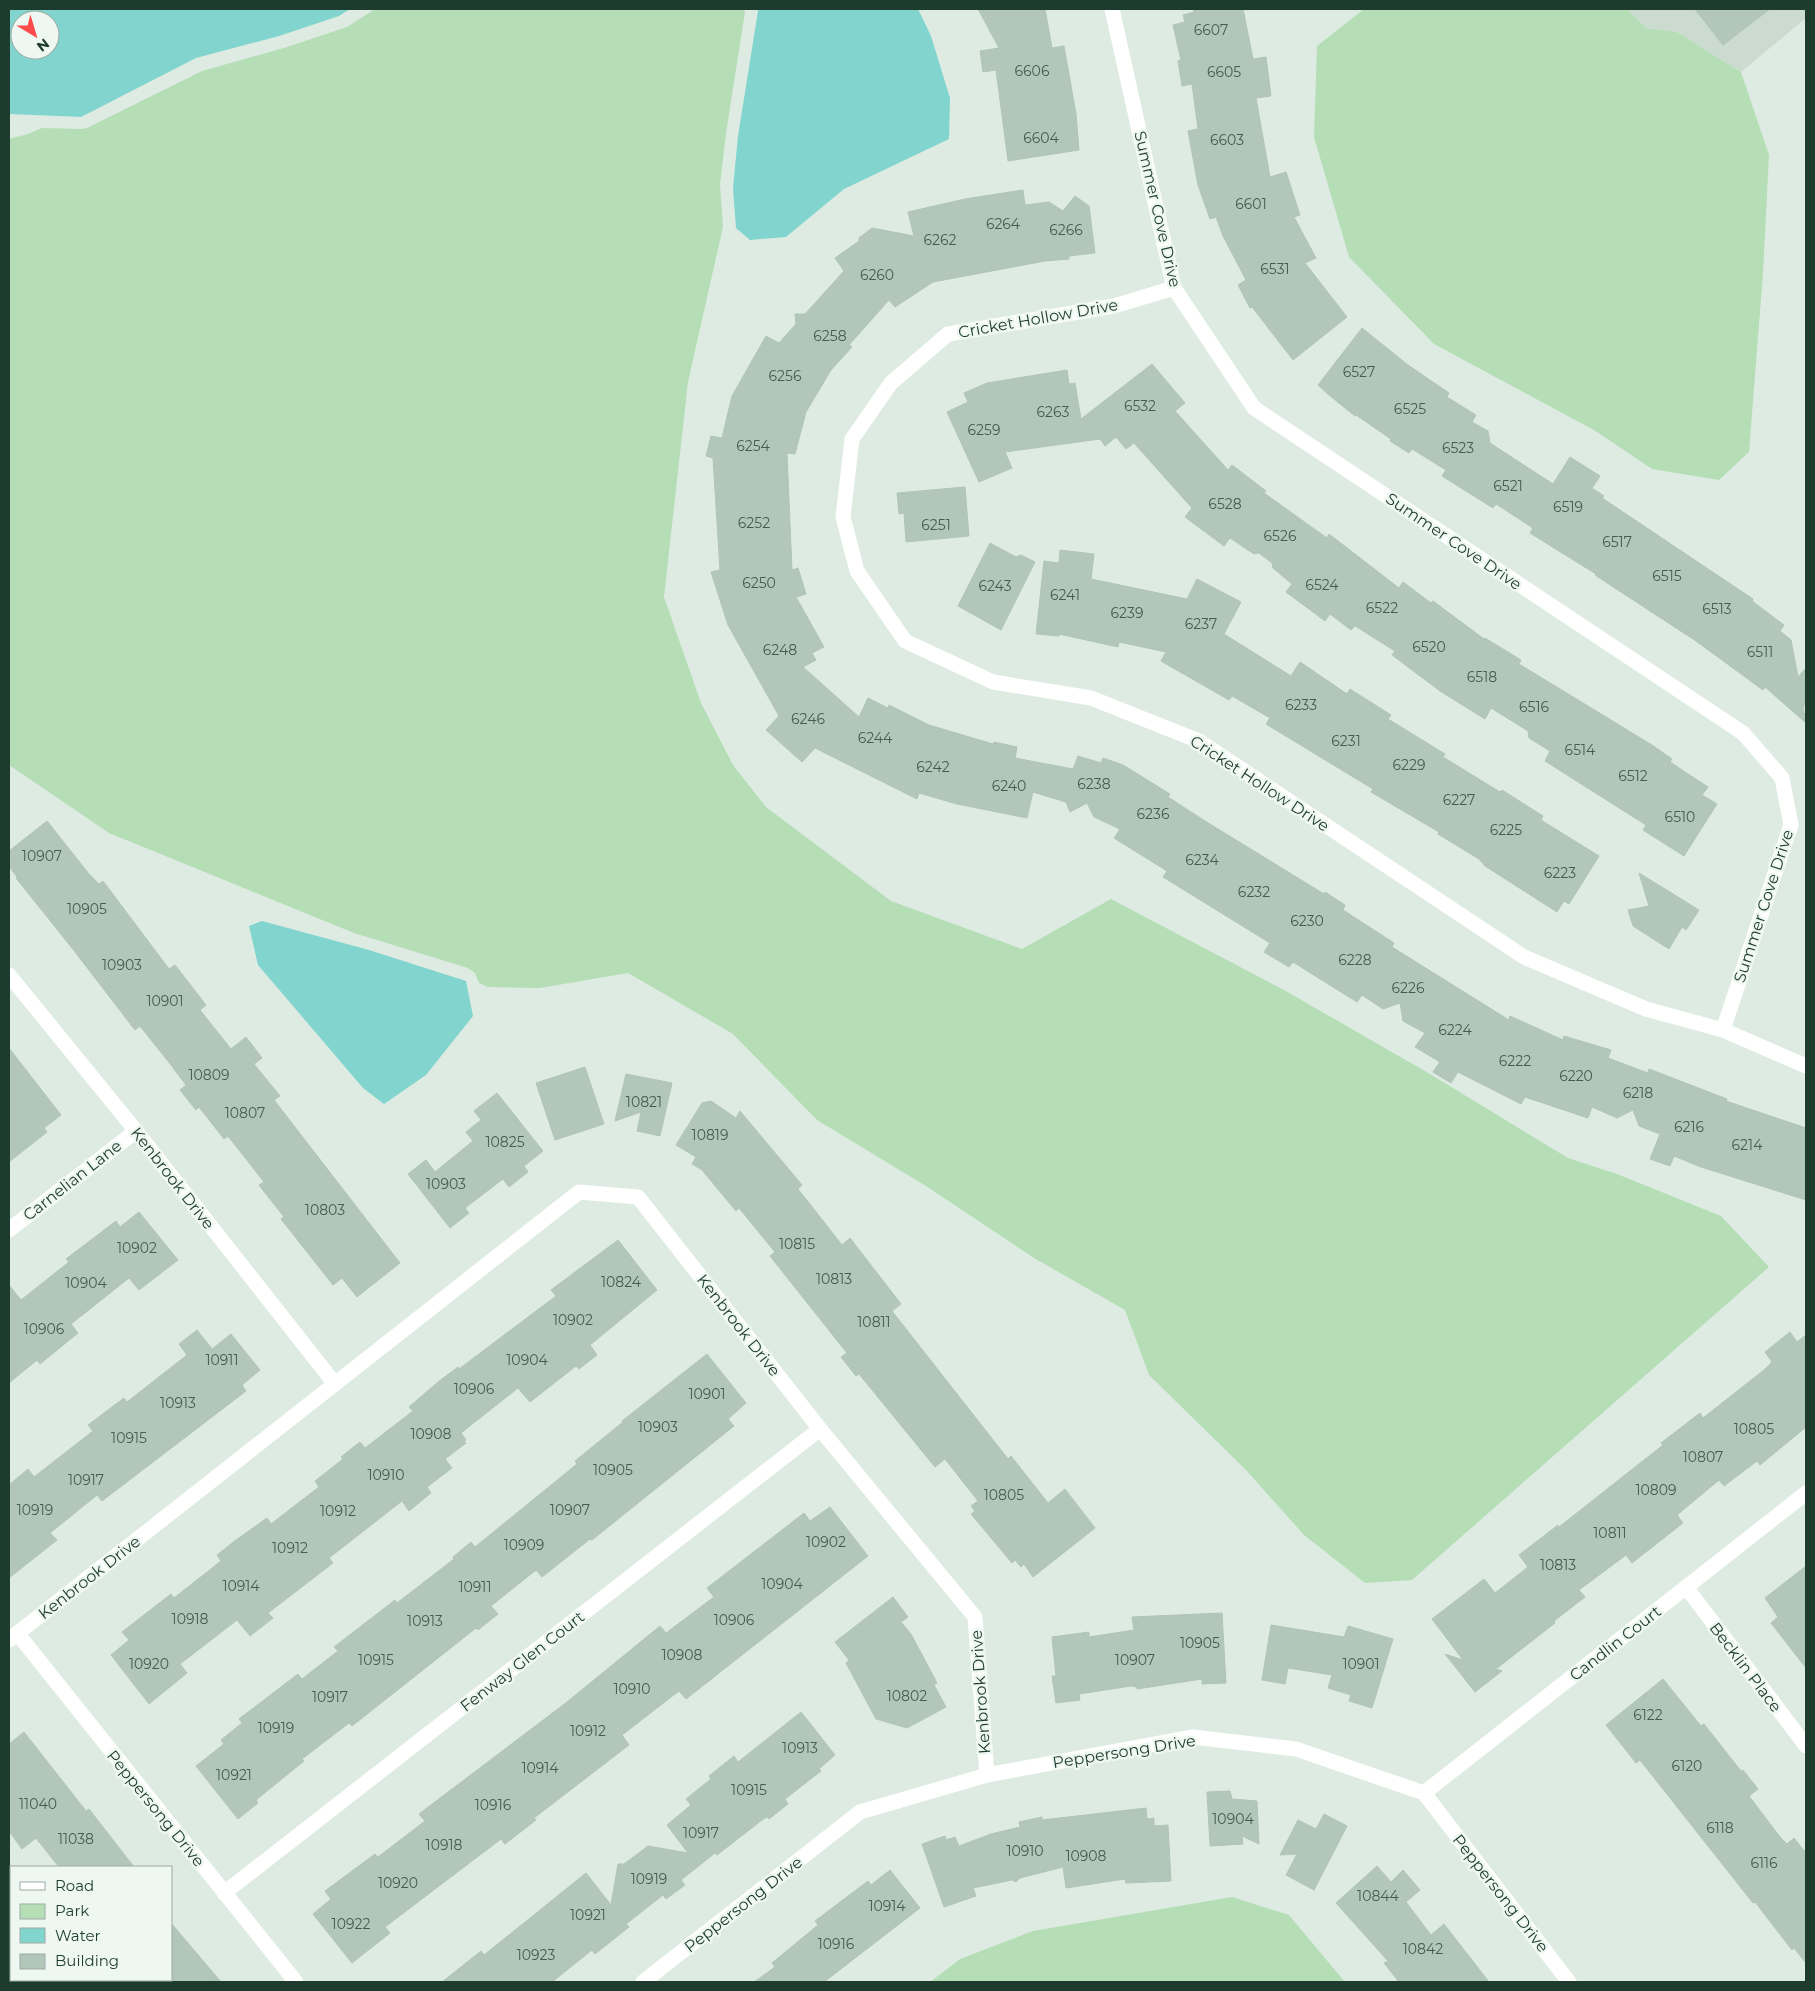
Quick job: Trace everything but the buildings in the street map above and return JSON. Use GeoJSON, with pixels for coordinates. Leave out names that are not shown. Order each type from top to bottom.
{"type":"FeatureCollection","features":[{"type":"Feature","properties":{"kind":"street","name":"Summer Cove Drive"},"geometry":{"type":"LineString","coordinates":[[1112,9],[1174,288],[1254,408],[1743,733],[1782,778],[1791,825],[1723,1030]]}},
{"type":"Feature","properties":{"kind":"street","name":"Cricket Hollow Drive"},"geometry":{"type":"LineString","coordinates":[[1174,288],[1114,306],[948,334],[891,383],[852,439],[843,517],[857,571],[905,641],[993,682],[1091,698],[1199,741],[1524,957],[1646,1009],[1723,1030],[1806,1066]]}},
{"type":"Feature","properties":{"kind":"street","name":"Kenbrook Drive"},"geometry":{"type":"LineString","coordinates":[[9,975],[136,1131],[335,1384]]}},
{"type":"Feature","properties":{"kind":"street","name":"Carnelian Lane"},"geometry":{"type":"LineString","coordinates":[[9,1230],[136,1131]]}},
{"type":"Feature","properties":{"kind":"street","name":"Kenbrook Drive"},"geometry":{"type":"LineString","coordinates":[[13,1637],[580,1192],[638,1197],[820,1428],[975,1617],[987,1775]]}},
{"type":"Feature","properties":{"kind":"street","name":"Fenway Glen Court"},"geometry":{"type":"LineString","coordinates":[[224,1893],[820,1428]]}},
{"type":"Feature","properties":{"kind":"street","name":"Candlin Court"},"geometry":{"type":"LineString","coordinates":[[1424,1794],[1806,1493]]}},
{"type":"Feature","properties":{"kind":"street","name":"Becklin Place"},"geometry":{"type":"LineString","coordinates":[[1686,1588],[1806,1746]]}},
{"type":"Feature","properties":{"kind":"street","name":"Peppersong Drive"},"geometry":{"type":"LineString","coordinates":[[13,1637],[296,1982]]}},
{"type":"Feature","properties":{"kind":"street","name":"Peppersong Drive"},"geometry":{"type":"LineString","coordinates":[[643,1982],[860,1812],[987,1775],[1193,1737],[1296,1749],[1424,1794],[1569,1982]]}},
{"type":"Feature","properties":{"kind":"shaded area"},"geometry":{"type":"Polygon","coordinates":[[[1627,9],[1806,9],[1806,18],[1741,72],[1677,32],[1646,28],[1627,9]]]}},
{"type":"Feature","properties":{"kind":"green space"},"geometry":{"type":"Polygon","coordinates":[[[375,9],[743,9],[745,12],[720,185],[723,227],[688,382],[664,597],[701,703],[733,765],[766,807],[891,901],[1022,949],[1111,899],[1284,990],[1430,1074],[1568,1158],[1617,1174],[1721,1216],[1769,1267],[1412,1580],[1365,1583],[1304,1535],[1246,1470],[1149,1375],[1125,1310],[1034,1258],[926,1186],[817,1120],[733,1034],[628,973],[540,988],[488,987],[479,983],[475,973],[468,968],[354,933],[109,833],[9,765],[9,139],[42,128],[87,128],[202,71],[284,48],[347,27],[375,9]]]}},
{"type":"Feature","properties":{"kind":"green space"},"geometry":{"type":"Polygon","coordinates":[[[1364,9],[1627,9],[1646,28],[1677,32],[1741,72],[1769,155],[1763,273],[1749,452],[1719,480],[1652,469],[1594,430],[1434,344],[1349,257],[1314,137],[1317,46],[1364,9]]]}},
{"type":"Feature","properties":{"kind":"green space"},"geometry":{"type":"Polygon","coordinates":[[[1232,1897],[1289,1915],[1345,1982],[930,1982],[960,1959],[1033,1931],[1232,1897]]]}},
{"type":"Feature","properties":{"kind":"water"},"geometry":{"type":"Polygon","coordinates":[[[9,9],[350,9],[339,16],[279,36],[196,58],[81,117],[9,114],[9,9]]]}},
{"type":"Feature","properties":{"kind":"water"},"geometry":{"type":"Polygon","coordinates":[[[757,9],[918,9],[931,36],[950,98],[949,139],[844,189],[786,237],[750,240],[736,228],[733,188],[738,136],[757,9]]]}},
{"type":"Feature","properties":{"kind":"water"},"geometry":{"type":"Polygon","coordinates":[[[262,921],[369,950],[466,981],[473,1016],[426,1075],[384,1104],[363,1088],[258,965],[249,926],[262,921]]]}}]}
